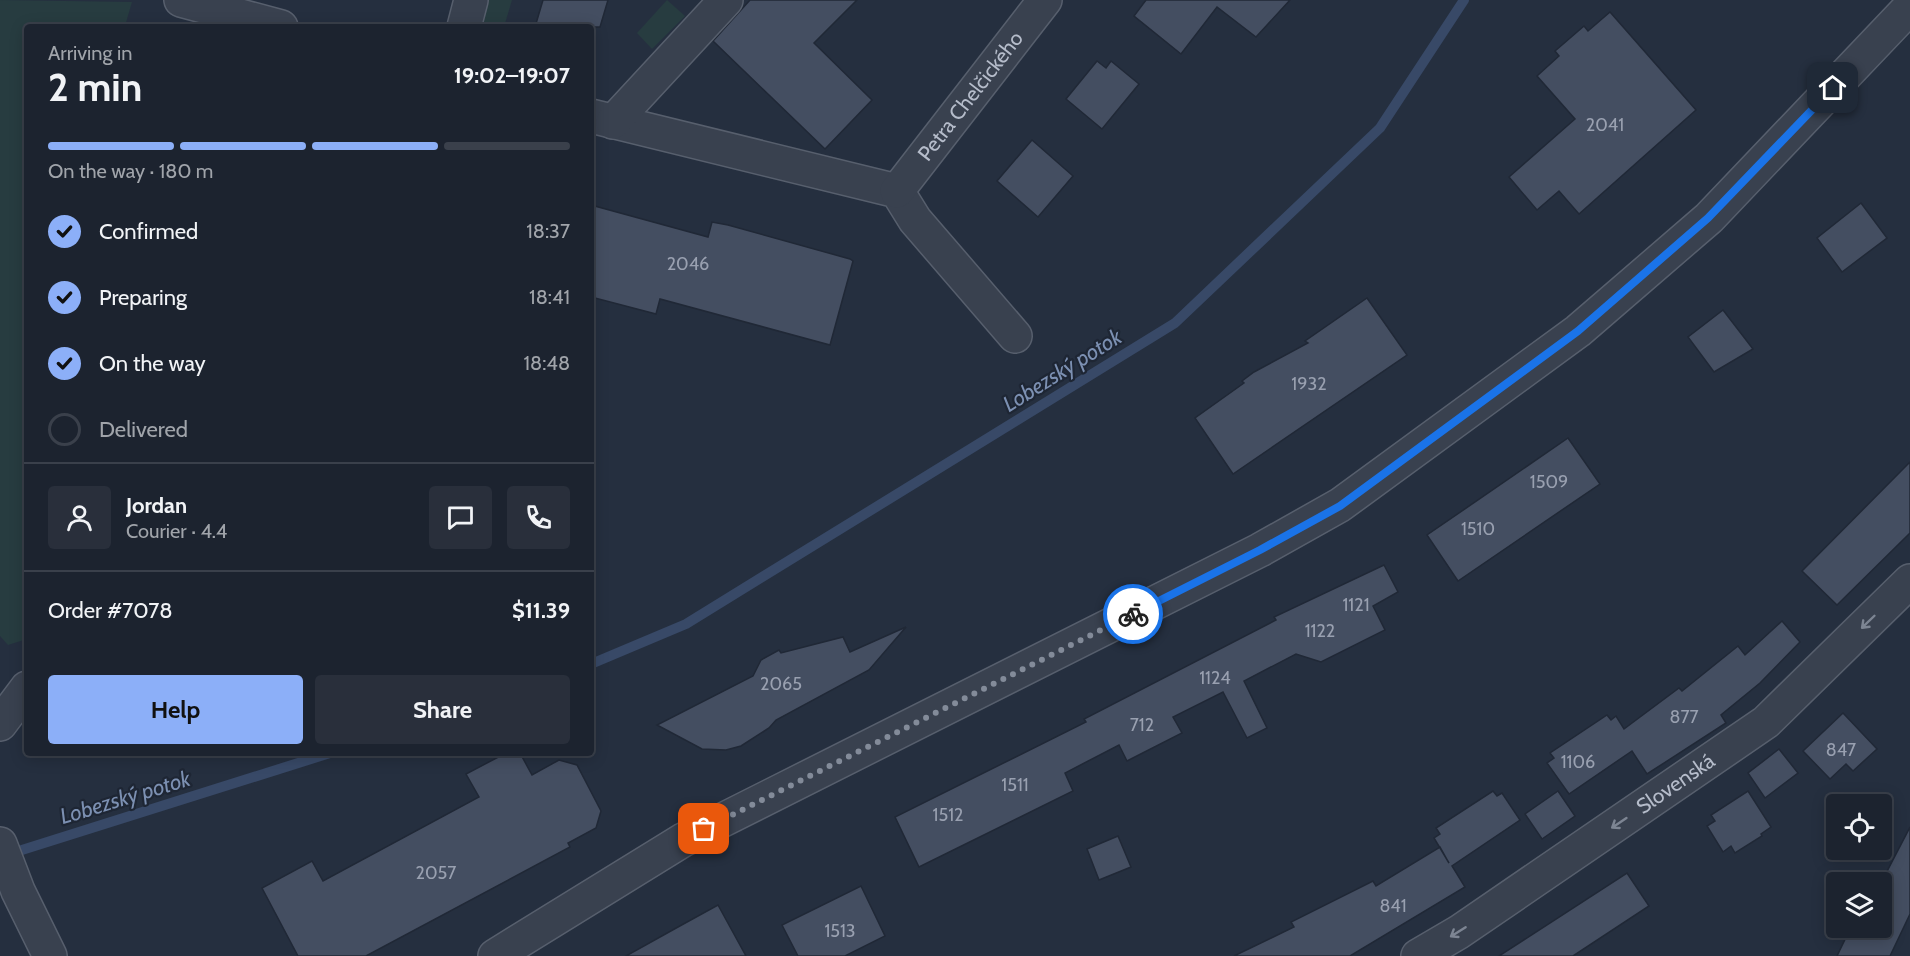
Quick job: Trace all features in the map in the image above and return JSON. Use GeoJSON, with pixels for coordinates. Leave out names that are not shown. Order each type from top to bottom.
{"type":"FeatureCollection","features":[{"type":"Feature","properties":{"kind":"street"},"geometry":{"type":"LineString","coordinates":[[181,0],[270,24]]}},
{"type":"Feature","properties":{"kind":"street"},"geometry":{"type":"LineString","coordinates":[[465,24],[471,0]]}},
{"type":"Feature","properties":{"kind":"street"},"geometry":{"type":"LineString","coordinates":[[602,119],[726,0]]}},
{"type":"Feature","properties":{"kind":"street","name":"Petra Chelčického"},"geometry":{"type":"LineString","coordinates":[[897,191],[1045,0]]}},
{"type":"Feature","properties":{"kind":"street"},"geometry":{"type":"LineString","coordinates":[[495,956],[684,840],[1260,550],[1340,506],[1578,331],[1708,218],[1910,7]]}},
{"type":"Feature","properties":{"kind":"street"},"geometry":{"type":"LineString","coordinates":[[602,119],[897,191],[915,220],[1015,336]]}},
{"type":"Feature","properties":{"kind":"street","name":"Slovenská"},"geometry":{"type":"LineString","coordinates":[[1418,956],[1459,932],[1766,722],[1910,581]]}},
{"type":"Feature","properties":{"kind":"street"},"geometry":{"type":"LineString","coordinates":[[0,844],[18,891],[50,956]]}},
{"type":"Feature","properties":{"kind":"green space"},"geometry":{"type":"Polygon","coordinates":[[[0,0],[132,2],[126,24],[24,24],[24,640],[8,645],[0,636],[0,0]]]}},
{"type":"Feature","properties":{"kind":"green space"},"geometry":{"type":"Polygon","coordinates":[[[488,0],[512,0],[505,24],[482,24],[488,0]]]}},
{"type":"Feature","properties":{"kind":"green space"},"geometry":{"type":"Polygon","coordinates":[[[667,0],[685,16],[652,49],[637,33],[667,0]]]}},
{"type":"Feature","properties":{"kind":"building"},"geometry":{"type":"Polygon","coordinates":[[[543,0],[608,0],[600,27],[594,27],[594,24],[536,24],[543,0]]]}},
{"type":"Feature","properties":{"kind":"building"},"geometry":{"type":"Polygon","coordinates":[[[750,0],[857,0],[814,43],[872,100],[825,149],[713,41],[750,0]]]}},
{"type":"Feature","properties":{"kind":"building"},"geometry":{"type":"Polygon","coordinates":[[[1146,0],[1290,0],[1256,37],[1217,7],[1181,54],[1134,16],[1146,0]]]}},
{"type":"Feature","properties":{"kind":"building"},"geometry":{"type":"Polygon","coordinates":[[[1610,12],[1696,110],[1579,214],[1559,191],[1537,210],[1509,177],[1575,119],[1537,76],[1559,56],[1555,51],[1584,26],[1588,31],[1610,12]]]}},
{"type":"Feature","properties":{"kind":"building"},"geometry":{"type":"Polygon","coordinates":[[[1097,61],[1106,68],[1111,61],[1139,84],[1102,129],[1066,99],[1097,61]]]}},
{"type":"Feature","properties":{"kind":"building"},"geometry":{"type":"Polygon","coordinates":[[[1032,140],[1073,176],[1038,217],[997,181],[1032,140]]]}},
{"type":"Feature","properties":{"kind":"building"},"geometry":{"type":"Polygon","coordinates":[[[1861,203],[1887,238],[1842,272],[1817,238],[1861,203]]]}},
{"type":"Feature","properties":{"kind":"building"},"geometry":{"type":"Polygon","coordinates":[[[594,206],[708,237],[712,222],[728,225],[853,261],[830,345],[660,299],[656,314],[594,298],[594,206]]]}},
{"type":"Feature","properties":{"kind":"building"},"geometry":{"type":"Polygon","coordinates":[[[1367,298],[1407,355],[1233,474],[1195,418],[1244,383],[1242,381],[1254,372],[1308,343],[1305,341],[1367,298]]]}},
{"type":"Feature","properties":{"kind":"building"},"geometry":{"type":"Polygon","coordinates":[[[1723,310],[1753,349],[1714,372],[1688,337],[1723,310]]]}},
{"type":"Feature","properties":{"kind":"building"},"geometry":{"type":"Polygon","coordinates":[[[1568,438],[1600,484],[1458,581],[1427,535],[1568,438]]]}},
{"type":"Feature","properties":{"kind":"building"},"geometry":{"type":"Polygon","coordinates":[[[1910,462],[1910,533],[1837,605],[1802,571],[1910,462]]]}},
{"type":"Feature","properties":{"kind":"building"},"geometry":{"type":"Polygon","coordinates":[[[1384,565],[1398,592],[1373,606],[1385,630],[1321,662],[1296,654],[1244,681],[1267,728],[1247,738],[1223,692],[1173,717],[1182,733],[1127,761],[1119,745],[1065,773],[1073,791],[919,867],[895,817],[1086,722],[1084,719],[1276,620],[1274,617],[1384,565]]]}},
{"type":"Feature","properties":{"kind":"building"},"geometry":{"type":"Polygon","coordinates":[[[1782,621],[1800,642],[1760,683],[1721,715],[1726,723],[1647,774],[1632,751],[1569,794],[1547,763],[1554,758],[1550,753],[1607,715],[1611,720],[1616,716],[1624,729],[1679,688],[1682,691],[1738,646],[1745,655],[1782,621]]]}},
{"type":"Feature","properties":{"kind":"building"},"geometry":{"type":"Polygon","coordinates":[[[906,627],[869,670],[776,720],[769,728],[741,746],[726,750],[702,749],[657,725],[753,676],[761,660],[779,650],[781,653],[843,637],[850,652],[906,627]]]}},
{"type":"Feature","properties":{"kind":"building"},"geometry":{"type":"Polygon","coordinates":[[[1843,713],[1877,749],[1853,771],[1846,764],[1830,779],[1803,751],[1843,713]]]}},
{"type":"Feature","properties":{"kind":"building"},"geometry":{"type":"Polygon","coordinates":[[[1779,749],[1798,773],[1765,798],[1748,773],[1779,749]]]}},
{"type":"Feature","properties":{"kind":"building"},"geometry":{"type":"Polygon","coordinates":[[[500,756],[522,756],[532,775],[559,760],[577,765],[601,811],[596,828],[568,843],[570,847],[366,956],[298,956],[262,888],[312,861],[323,881],[479,797],[466,774],[500,756]]]}},
{"type":"Feature","properties":{"kind":"building"},"geometry":{"type":"Polygon","coordinates":[[[1493,791],[1497,796],[1502,793],[1520,820],[1452,866],[1465,887],[1350,956],[1234,956],[1294,927],[1291,922],[1373,881],[1376,886],[1440,847],[1434,838],[1440,834],[1436,828],[1493,791]]]}},
{"type":"Feature","properties":{"kind":"building"},"geometry":{"type":"Polygon","coordinates":[[[1558,791],[1575,816],[1542,839],[1525,814],[1558,791]]]}},
{"type":"Feature","properties":{"kind":"building"},"geometry":{"type":"Polygon","coordinates":[[[1748,791],[1771,827],[1761,834],[1762,836],[1735,853],[1731,846],[1723,852],[1707,826],[1715,821],[1711,815],[1748,791]]]}},
{"type":"Feature","properties":{"kind":"building"},"geometry":{"type":"Polygon","coordinates":[[[1910,827],[1910,914],[1890,956],[1837,956],[1846,938],[1892,938],[1892,872],[1887,872],[1910,827]]]}},
{"type":"Feature","properties":{"kind":"building"},"geometry":{"type":"Polygon","coordinates":[[[1118,836],[1131,867],[1099,880],[1087,849],[1118,836]]]}},
{"type":"Feature","properties":{"kind":"building"},"geometry":{"type":"Polygon","coordinates":[[[1627,873],[1649,906],[1573,956],[1499,956],[1627,873]]]}},
{"type":"Feature","properties":{"kind":"building"},"geometry":{"type":"Polygon","coordinates":[[[861,886],[885,936],[845,956],[798,956],[782,925],[861,886]]]}},
{"type":"Feature","properties":{"kind":"building"},"geometry":{"type":"Polygon","coordinates":[[[718,905],[746,956],[626,956],[678,927],[718,905]]]}},
{"type":"Feature","properties":{"kind":"waterway","name":"Lobezský potok"},"geometry":{"type":"LineString","coordinates":[[594,663],[686,624],[1175,323],[1380,128],[1464,0]]}},
{"type":"Feature","properties":{"kind":"waterway","name":"Lobezský potok"},"geometry":{"type":"LineString","coordinates":[[6,855],[320,756]]}},
{"type":"Feature","properties":{"kind":"way so far"},"geometry":{"type":"LineString","coordinates":[[704,829],[1133,614]]}},
{"type":"Feature","properties":{"kind":"route"},"geometry":{"type":"LineString","coordinates":[[1133,614],[1260,550],[1340,506],[1578,331],[1708,218],[1833,88]]}}]}
